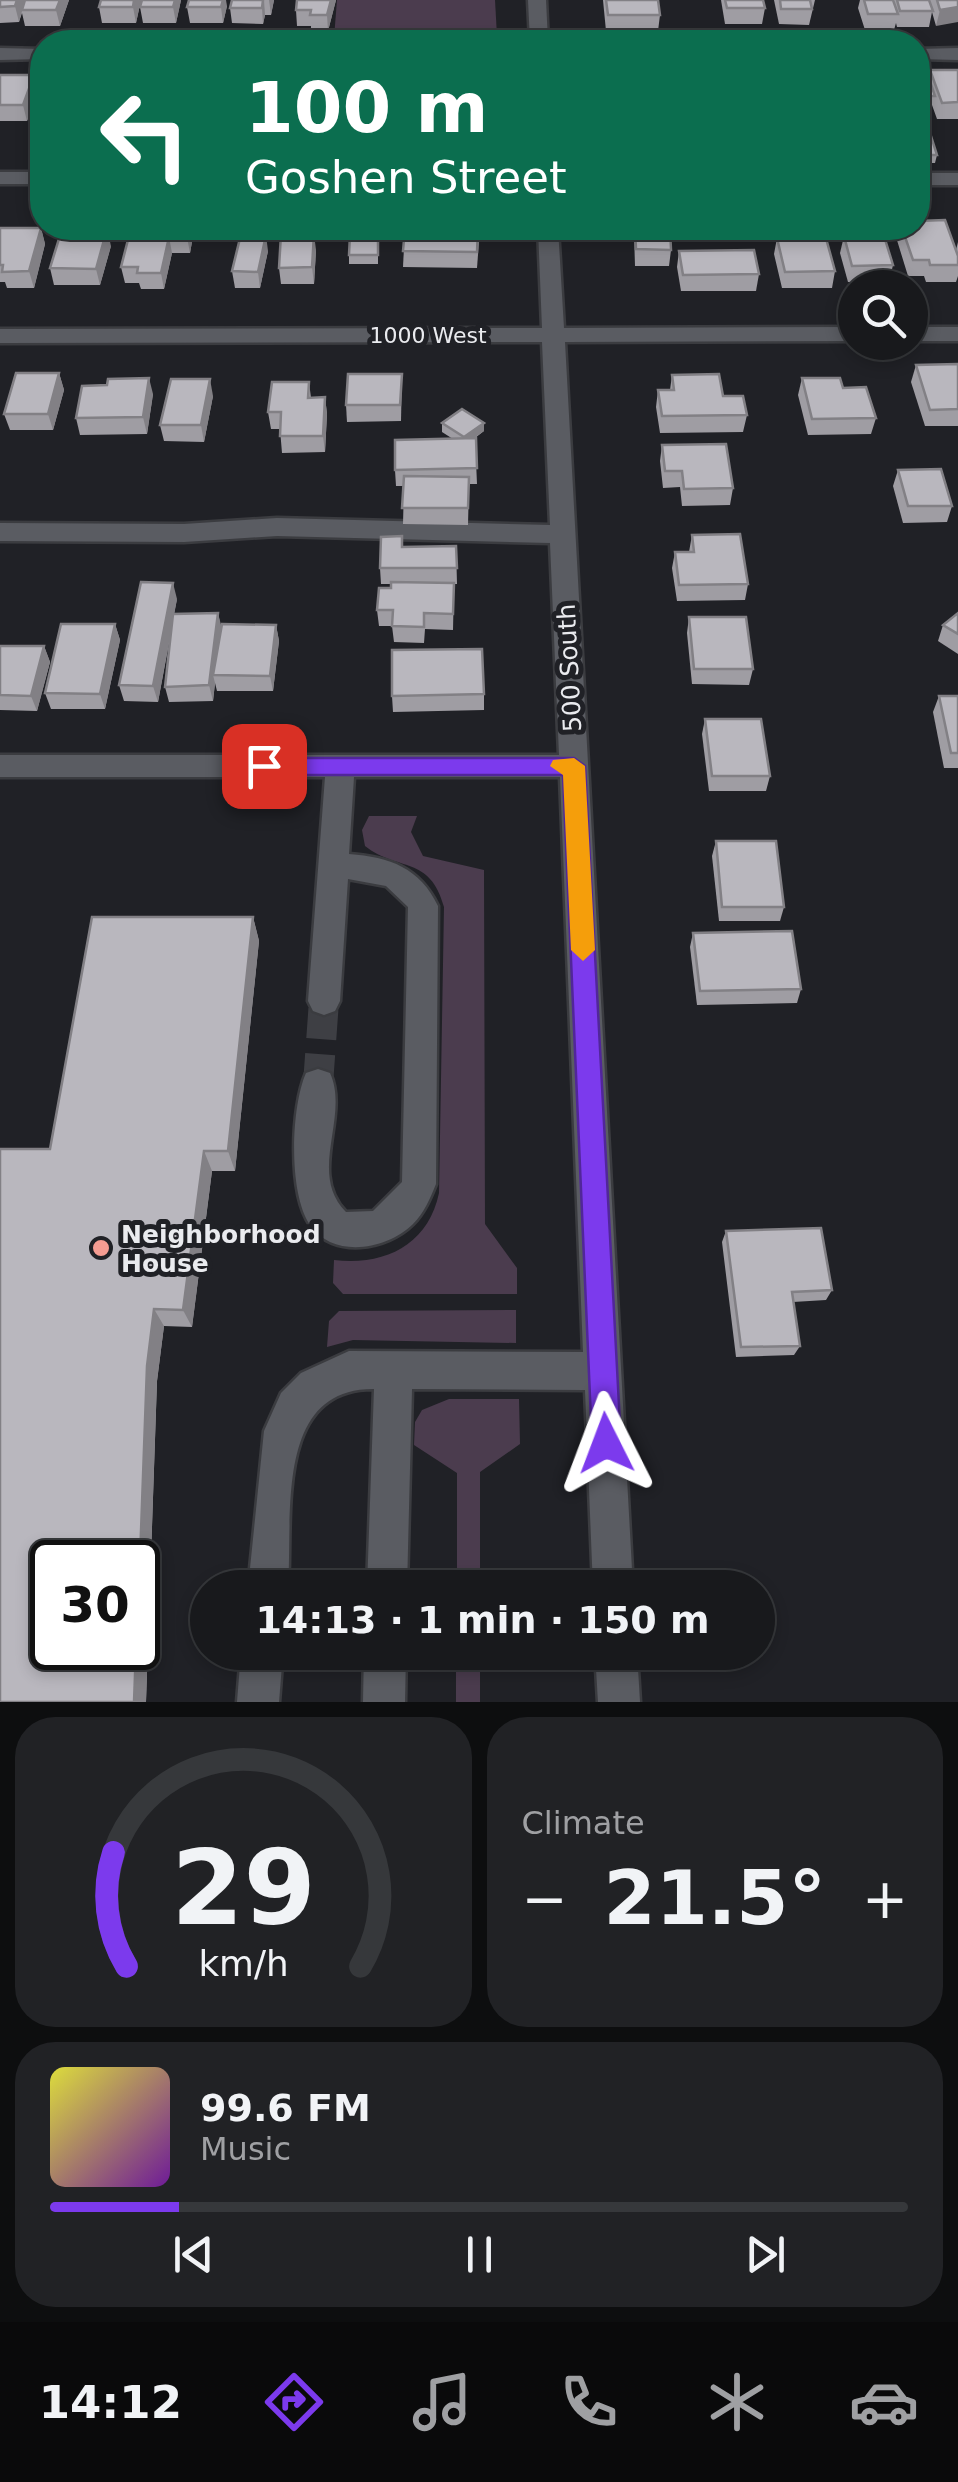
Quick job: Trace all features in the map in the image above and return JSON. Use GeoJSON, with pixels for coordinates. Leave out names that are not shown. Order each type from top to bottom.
{"type":"FeatureCollection","features":[{"type":"Feature","properties":{"kind":"street"},"geometry":{"type":"LineString","coordinates":[[537,0],[538,30]]}},
{"type":"Feature","properties":{"kind":"street"},"geometry":{"type":"LineString","coordinates":[[0,54],[30,54]]}},
{"type":"Feature","properties":{"kind":"street"},"geometry":{"type":"LineString","coordinates":[[930,54],[958,54]]}},
{"type":"Feature","properties":{"kind":"street"},"geometry":{"type":"LineString","coordinates":[[0,178],[30,178]]}},
{"type":"Feature","properties":{"kind":"street"},"geometry":{"type":"LineString","coordinates":[[930,179],[958,179]]}},
{"type":"Feature","properties":{"kind":"street","name":"500 South"},"geometry":{"type":"LineString","coordinates":[[549,240],[612,1570]]}},
{"type":"Feature","properties":{"kind":"street","name":"1000 West"},"geometry":{"type":"LineString","coordinates":[[0,336],[838,334]]}},
{"type":"Feature","properties":{"kind":"street"},"geometry":{"type":"LineString","coordinates":[[928,334],[958,334]]}},
{"type":"Feature","properties":{"kind":"street"},"geometry":{"type":"LineString","coordinates":[[0,532],[184,533],[277,527],[563,534]]}},
{"type":"Feature","properties":{"kind":"street"},"geometry":{"type":"LineString","coordinates":[[0,766],[574,766]]}},
{"type":"Feature","properties":{"kind":"street"},"geometry":{"type":"LineString","coordinates":[[324,1001],[340,766]]}},
{"type":"Feature","properties":{"kind":"street"},"geometry":{"type":"LineString","coordinates":[[318,1084],[313,1190],[319,1209],[332,1224],[359,1232],[379,1229],[413,1204],[419,1184],[423,906],[413,884],[398,876],[334,866]]}},
{"type":"Feature","properties":{"kind":"street"},"geometry":{"type":"LineString","coordinates":[[388,1570],[394,1369]]}},
{"type":"Feature","properties":{"kind":"street"},"geometry":{"type":"LineString","coordinates":[[270,1570],[288,1418],[306,1392],[324,1378],[349,1370],[603,1371]]}},
{"type":"Feature","properties":{"kind":"street"},"geometry":{"type":"LineString","coordinates":[[258,1702],[261,1670]]}},
{"type":"Feature","properties":{"kind":"street"},"geometry":{"type":"LineString","coordinates":[[384,1702],[385,1670]]}},
{"type":"Feature","properties":{"kind":"street"},"geometry":{"type":"LineString","coordinates":[[617,1670],[619,1702]]}},
{"type":"Feature","properties":{"kind":"shaded area"},"geometry":{"type":"Polygon","coordinates":[[[337,0],[495,0],[497,30],[335,30],[337,0]]]}},
{"type":"Feature","properties":{"kind":"shaded area"},"geometry":{"type":"Polygon","coordinates":[[[369,816],[417,816],[411,832],[423,856],[484,870],[485,1224],[517,1268],[517,1294],[343,1294],[333,1283],[334,1260],[387,1255],[414,1239],[425,1226],[439,1193],[444,907],[438,891],[422,872],[365,846],[362,830],[369,816]]]}},
{"type":"Feature","properties":{"kind":"shaded area"},"geometry":{"type":"Polygon","coordinates":[[[516,1310],[516,1343],[353,1340],[327,1347],[329,1321],[339,1311],[516,1310]]]}},
{"type":"Feature","properties":{"kind":"shaded area"},"geometry":{"type":"Polygon","coordinates":[[[449,1399],[519,1399],[520,1444],[480,1472],[480,1570],[457,1570],[457,1473],[414,1445],[415,1422],[422,1410],[449,1399]]]}},
{"type":"Feature","properties":{"kind":"shaded area"},"geometry":{"type":"Polygon","coordinates":[[[456,1670],[480,1670],[480,1702],[456,1702],[456,1670]]]}},
{"type":"Feature","properties":{"kind":"building"},"geometry":{"type":"Polygon","coordinates":[[[0,0],[17,0],[15,6],[0,7],[0,0]]]}},
{"type":"Feature","properties":{"kind":"building"},"geometry":{"type":"Polygon","coordinates":[[[25,0],[60,0],[56,10],[22,10],[25,0]]]}},
{"type":"Feature","properties":{"kind":"building"},"geometry":{"type":"Polygon","coordinates":[[[101,0],[134,0],[133,7],[99,7],[101,0]]]}},
{"type":"Feature","properties":{"kind":"building"},"geometry":{"type":"Polygon","coordinates":[[[142,0],[175,0],[173,7],[140,7],[142,0]]]}},
{"type":"Feature","properties":{"kind":"building"},"geometry":{"type":"Polygon","coordinates":[[[189,0],[223,0],[221,7],[187,7],[189,0]]]}},
{"type":"Feature","properties":{"kind":"building"},"geometry":{"type":"Polygon","coordinates":[[[232,0],[263,0],[262,8],[230,8],[232,0]]]}},
{"type":"Feature","properties":{"kind":"building"},"geometry":{"type":"Polygon","coordinates":[[[297,0],[331,0],[327,15],[310,15],[311,10],[296,10],[297,0]]]}},
{"type":"Feature","properties":{"kind":"building"},"geometry":{"type":"Polygon","coordinates":[[[606,0],[658,0],[660,15],[608,15],[606,0]]]}},
{"type":"Feature","properties":{"kind":"building"},"geometry":{"type":"Polygon","coordinates":[[[725,0],[763,0],[765,8],[727,8],[725,0]]]}},
{"type":"Feature","properties":{"kind":"building"},"geometry":{"type":"Polygon","coordinates":[[[780,0],[810,0],[812,9],[781,9],[780,0]]]}},
{"type":"Feature","properties":{"kind":"building"},"geometry":{"type":"Polygon","coordinates":[[[864,0],[893,0],[898,14],[868,14],[864,0]]]}},
{"type":"Feature","properties":{"kind":"building"},"geometry":{"type":"Polygon","coordinates":[[[897,0],[929,0],[933,11],[900,11],[897,0]]]}},
{"type":"Feature","properties":{"kind":"building"},"geometry":{"type":"Polygon","coordinates":[[[937,0],[958,0],[958,7],[940,10],[937,0]]]}},
{"type":"Feature","properties":{"kind":"building"},"geometry":{"type":"Polygon","coordinates":[[[930,70],[958,70],[958,102],[942,103],[930,70]]]}},
{"type":"Feature","properties":{"kind":"building"},"geometry":{"type":"Polygon","coordinates":[[[0,75],[30,75],[23,105],[0,105],[0,75]]]}},
{"type":"Feature","properties":{"kind":"building"},"geometry":{"type":"Polygon","coordinates":[[[930,133],[937,155],[930,155],[930,133]]]}},
{"type":"Feature","properties":{"kind":"building"},"geometry":{"type":"Polygon","coordinates":[[[945,220],[958,265],[930,265],[929,260],[913,260],[906,240],[930,240],[930,221],[945,220]]]}},
{"type":"Feature","properties":{"kind":"building"},"geometry":{"type":"Polygon","coordinates":[[[0,228],[30,228],[30,240],[38,240],[29,271],[2,272],[0,228]]]}},
{"type":"Feature","properties":{"kind":"building"},"geometry":{"type":"Polygon","coordinates":[[[59,240],[104,240],[96,269],[50,268],[59,240]]]}},
{"type":"Feature","properties":{"kind":"building"},"geometry":{"type":"Polygon","coordinates":[[[128,240],[168,240],[161,273],[137,273],[138,267],[121,267],[128,240]]]}},
{"type":"Feature","properties":{"kind":"building"},"geometry":{"type":"Polygon","coordinates":[[[240,240],[265,240],[258,272],[232,271],[240,240]]]}},
{"type":"Feature","properties":{"kind":"building"},"geometry":{"type":"Polygon","coordinates":[[[281,240],[314,240],[312,267],[279,268],[281,240]]]}},
{"type":"Feature","properties":{"kind":"building"},"geometry":{"type":"Polygon","coordinates":[[[350,240],[378,240],[378,255],[349,255],[350,240]]]}},
{"type":"Feature","properties":{"kind":"building"},"geometry":{"type":"Polygon","coordinates":[[[404,240],[478,240],[477,252],[403,251],[404,240]]]}},
{"type":"Feature","properties":{"kind":"building"},"geometry":{"type":"Polygon","coordinates":[[[636,240],[671,240],[671,250],[636,249],[636,240]]]}},
{"type":"Feature","properties":{"kind":"building"},"geometry":{"type":"Polygon","coordinates":[[[777,240],[826,240],[835,271],[785,272],[777,240]]]}},
{"type":"Feature","properties":{"kind":"building"},"geometry":{"type":"Polygon","coordinates":[[[845,240],[885,240],[893,265],[852,266],[845,240]]]}},
{"type":"Feature","properties":{"kind":"building"},"geometry":{"type":"Polygon","coordinates":[[[754,250],[759,274],[683,275],[679,251],[754,250]]]}},
{"type":"Feature","properties":{"kind":"building"},"geometry":{"type":"Polygon","coordinates":[[[958,364],[958,409],[930,410],[916,365],[958,364]]]}},
{"type":"Feature","properties":{"kind":"building"},"geometry":{"type":"Polygon","coordinates":[[[16,373],[59,373],[48,414],[4,414],[16,373]]]}},
{"type":"Feature","properties":{"kind":"building"},"geometry":{"type":"Polygon","coordinates":[[[348,374],[402,374],[400,405],[346,405],[348,374]]]}},
{"type":"Feature","properties":{"kind":"building"},"geometry":{"type":"Polygon","coordinates":[[[719,374],[723,396],[743,396],[747,415],[662,416],[658,390],[674,390],[672,375],[719,374]]]}},
{"type":"Feature","properties":{"kind":"building"},"geometry":{"type":"Polygon","coordinates":[[[149,378],[143,417],[76,418],[82,386],[107,385],[108,379],[149,378]]]}},
{"type":"Feature","properties":{"kind":"building"},"geometry":{"type":"Polygon","coordinates":[[[802,378],[840,378],[843,388],[866,387],[876,418],[812,419],[802,378]]]}},
{"type":"Feature","properties":{"kind":"building"},"geometry":{"type":"Polygon","coordinates":[[[171,379],[210,379],[201,425],[160,425],[171,379]]]}},
{"type":"Feature","properties":{"kind":"building"},"geometry":{"type":"Polygon","coordinates":[[[272,382],[309,382],[308,398],[325,397],[323,436],[280,436],[281,412],[268,412],[272,382]]]}},
{"type":"Feature","properties":{"kind":"building"},"geometry":{"type":"Polygon","coordinates":[[[462,409],[484,423],[464,437],[442,423],[462,409]]]}},
{"type":"Feature","properties":{"kind":"building"},"geometry":{"type":"Polygon","coordinates":[[[476,438],[477,468],[395,470],[395,440],[476,438]]]}},
{"type":"Feature","properties":{"kind":"building"},"geometry":{"type":"Polygon","coordinates":[[[726,444],[733,488],[684,489],[682,471],[665,471],[662,445],[726,444]]]}},
{"type":"Feature","properties":{"kind":"building"},"geometry":{"type":"Polygon","coordinates":[[[941,469],[952,506],[908,506],[898,470],[941,469]]]}},
{"type":"Feature","properties":{"kind":"building"},"geometry":{"type":"Polygon","coordinates":[[[404,476],[469,477],[468,508],[402,508],[404,476]]]}},
{"type":"Feature","properties":{"kind":"building"},"geometry":{"type":"Polygon","coordinates":[[[740,534],[748,584],[679,585],[675,552],[694,552],[692,535],[740,534]]]}},
{"type":"Feature","properties":{"kind":"building"},"geometry":{"type":"Polygon","coordinates":[[[402,536],[402,547],[456,546],[457,568],[380,568],[381,537],[402,536]]]}},
{"type":"Feature","properties":{"kind":"building"},"geometry":{"type":"Polygon","coordinates":[[[141,582],[173,583],[153,686],[119,685],[141,582]]]}},
{"type":"Feature","properties":{"kind":"building"},"geometry":{"type":"Polygon","coordinates":[[[391,582],[454,583],[453,614],[424,613],[424,627],[392,626],[393,610],[377,610],[379,588],[391,588],[391,582]]]}},
{"type":"Feature","properties":{"kind":"building"},"geometry":{"type":"Polygon","coordinates":[[[218,613],[209,685],[165,687],[173,614],[218,613]]]}},
{"type":"Feature","properties":{"kind":"building"},"geometry":{"type":"Polygon","coordinates":[[[958,613],[958,634],[943,625],[958,613]]]}},
{"type":"Feature","properties":{"kind":"building"},"geometry":{"type":"Polygon","coordinates":[[[689,617],[746,617],[753,669],[694,669],[689,617]]]}},
{"type":"Feature","properties":{"kind":"building"},"geometry":{"type":"Polygon","coordinates":[[[61,624],[115,624],[100,694],[45,693],[61,624]]]}},
{"type":"Feature","properties":{"kind":"building"},"geometry":{"type":"Polygon","coordinates":[[[222,624],[276,625],[270,676],[213,675],[222,624]]]}},
{"type":"Feature","properties":{"kind":"building"},"geometry":{"type":"Polygon","coordinates":[[[0,646],[44,646],[31,696],[0,695],[0,646]]]}},
{"type":"Feature","properties":{"kind":"building"},"geometry":{"type":"Polygon","coordinates":[[[482,649],[484,694],[392,696],[392,650],[482,649]]]}},
{"type":"Feature","properties":{"kind":"building"},"geometry":{"type":"Polygon","coordinates":[[[939,696],[958,696],[958,753],[951,753],[939,696]]]}},
{"type":"Feature","properties":{"kind":"building"},"geometry":{"type":"Polygon","coordinates":[[[705,719],[761,719],[770,776],[712,776],[705,719]]]}},
{"type":"Feature","properties":{"kind":"building"},"geometry":{"type":"Polygon","coordinates":[[[716,841],[776,841],[784,907],[722,907],[716,841]]]}},
{"type":"Feature","properties":{"kind":"building","name":"Neighborhood House"},"geometry":{"type":"Polygon","coordinates":[[[92,917],[253,917],[228,1151],[204,1151],[183,1310],[154,1309],[147,1366],[141,1540],[30,1540],[30,1670],[135,1670],[134,1702],[0,1702],[0,1149],[50,1149],[92,917]]]}},
{"type":"Feature","properties":{"kind":"building"},"geometry":{"type":"Polygon","coordinates":[[[792,931],[801,989],[700,991],[693,933],[792,931]]]}},
{"type":"Feature","properties":{"kind":"building"},"geometry":{"type":"Polygon","coordinates":[[[821,1228],[832,1290],[792,1292],[800,1346],[741,1347],[726,1231],[821,1228]]]}},
{"type":"Feature","properties":{"kind":"tunnel"},"geometry":{"type":"LineString","coordinates":[[318,1084],[324,1001]]}},
{"type":"Feature","properties":{"kind":"slow traffic"},"geometry":{"type":"LineString","coordinates":[[561,766],[574,766],[583,950]]}},
{"type":"Feature","properties":{"kind":"place","name":"Neighborhood House"},"geometry":{"type":"Point","coordinates":[101,1248]}},
{"type":"Feature","properties":{"kind":"route"},"geometry":{"type":"LineString","coordinates":[[264,766],[574,766],[606,1443]]}}]}
